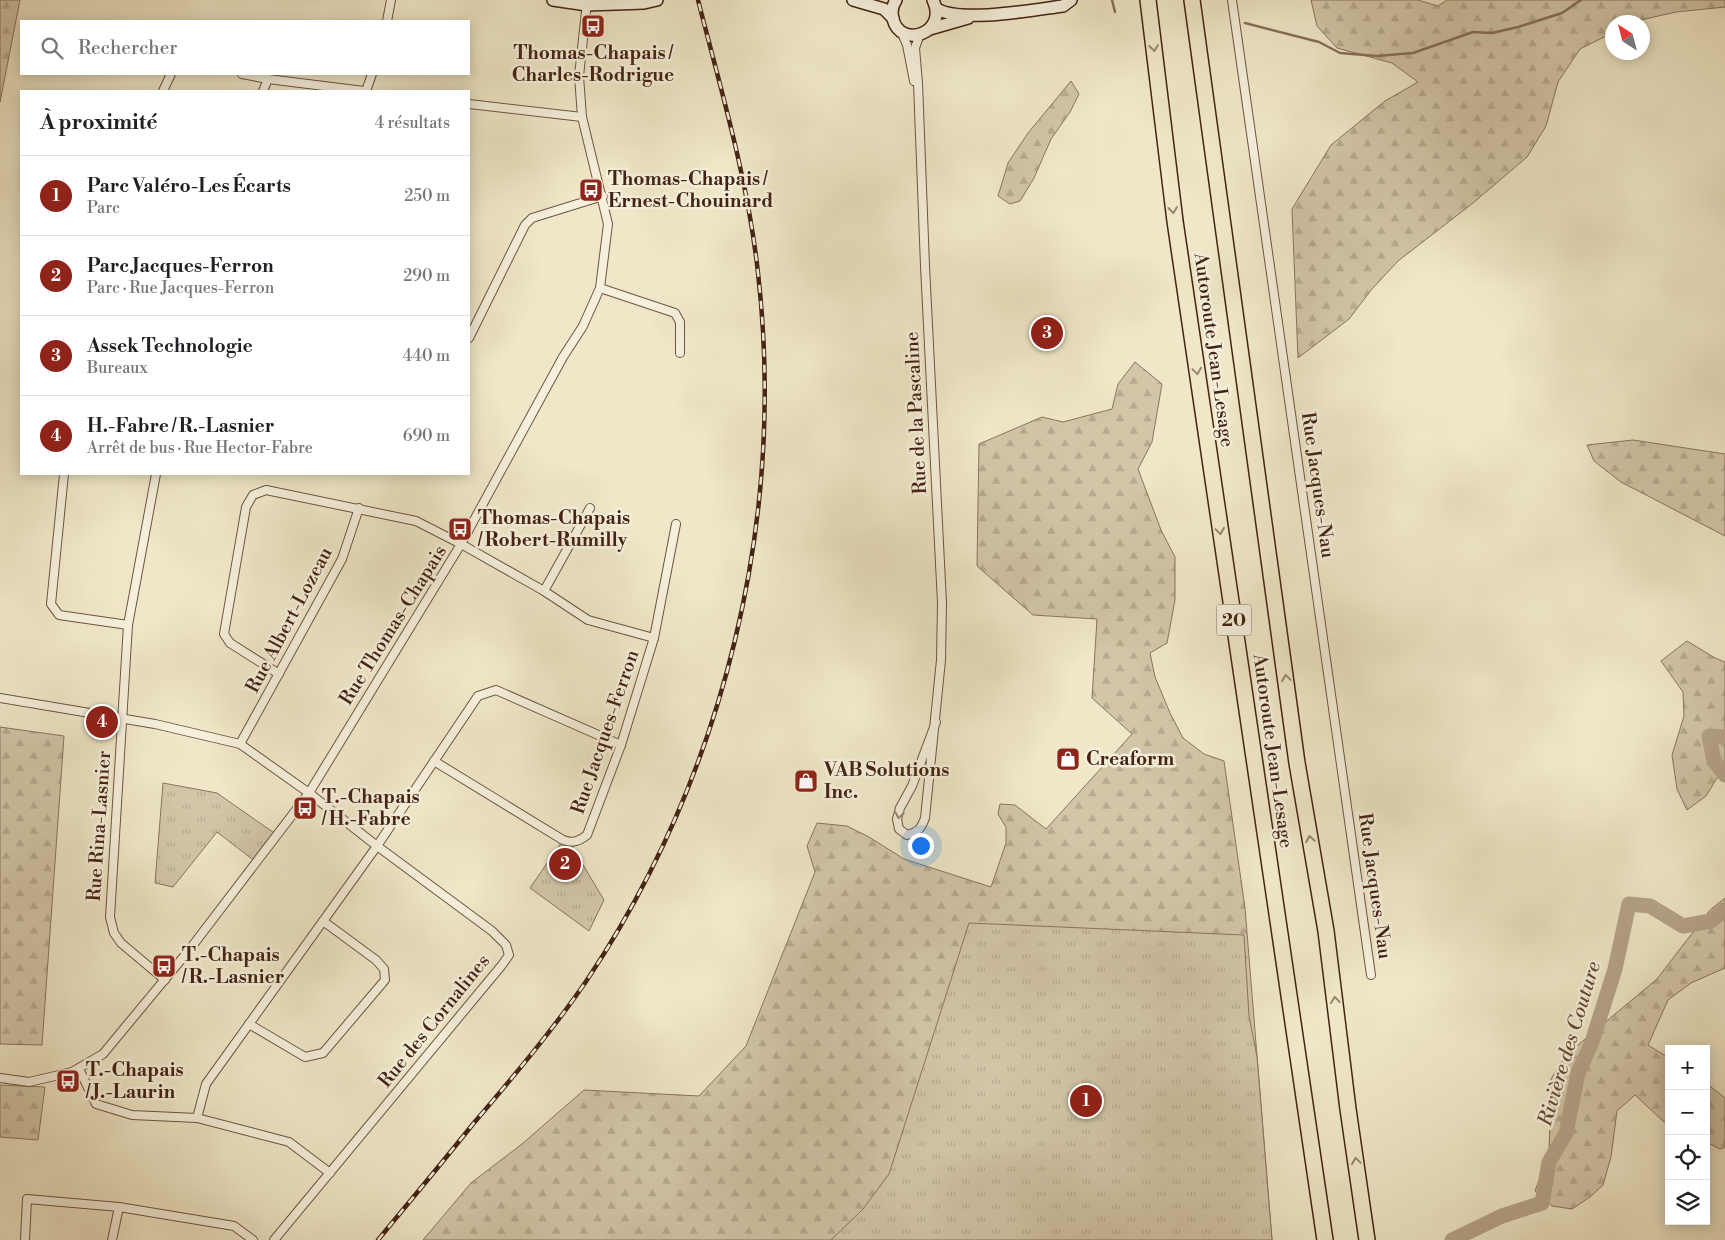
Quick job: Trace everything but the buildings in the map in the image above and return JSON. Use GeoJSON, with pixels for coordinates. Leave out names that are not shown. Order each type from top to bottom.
{"type":"FeatureCollection","features":[{"type":"Feature","properties":{"kind":"highway","name":"Autoroute Jean-Lesage"},"geometry":{"type":"LineString","coordinates":[[1148,0],[1176,231],[1325,1240]]}},
{"type":"Feature","properties":{"kind":"highway","name":"Autoroute Jean-Lesage"},"geometry":{"type":"LineString","coordinates":[[1192,0],[1297,763],[1326,931],[1348,1109],[1367,1240]]}},
{"type":"Feature","properties":{"kind":"street"},"geometry":{"type":"LineString","coordinates":[[387,20],[391,0]]}},
{"type":"Feature","properties":{"kind":"street"},"geometry":{"type":"LineString","coordinates":[[553,0],[587,3],[644,3],[657,0]]}},
{"type":"Feature","properties":{"kind":"street"},"geometry":{"type":"LineString","coordinates":[[853,0],[884,9],[901,31],[913,35],[962,21],[971,16]]}},
{"type":"Feature","properties":{"kind":"street"},"geometry":{"type":"LineString","coordinates":[[892,18],[893,5],[896,0]]}},
{"type":"Feature","properties":{"kind":"street"},"geometry":{"type":"LineString","coordinates":[[935,4],[949,14],[971,16],[1062,6],[1071,0]]}},
{"type":"Feature","properties":{"kind":"street","name":"Rue Jacques-Nau"},"geometry":{"type":"LineString","coordinates":[[1232,0],[1371,975]]}},
{"type":"Feature","properties":{"kind":"street","name":"Rue Thomas-Chapais"},"geometry":{"type":"LineString","coordinates":[[0,1078],[30,1082],[79,1069],[103,1054],[165,980],[309,793],[461,544],[558,365],[583,326],[600,288],[608,224],[603,196],[582,116],[579,76],[587,3]]}},
{"type":"Feature","properties":{"kind":"street"},"geometry":{"type":"LineString","coordinates":[[925,31],[936,21],[935,4]]}},
{"type":"Feature","properties":{"kind":"street","name":"Rue de la Pascaline"},"geometry":{"type":"LineString","coordinates":[[901,31],[907,45],[918,103]]}},
{"type":"Feature","properties":{"kind":"street","name":"Rue de la Pascaline"},"geometry":{"type":"LineString","coordinates":[[925,31],[915,48],[942,603],[941,660],[936,722],[925,818],[917,832],[907,835],[899,829],[897,819],[900,808],[912,786],[936,722]]}},
{"type":"Feature","properties":{"kind":"street"},"geometry":{"type":"LineString","coordinates":[[163,90],[171,75]]}},
{"type":"Feature","properties":{"kind":"street"},"geometry":{"type":"LineString","coordinates":[[247,75],[357,90]]}},
{"type":"Feature","properties":{"kind":"street"},"geometry":{"type":"LineString","coordinates":[[365,90],[372,75]]}},
{"type":"Feature","properties":{"kind":"street"},"geometry":{"type":"LineString","coordinates":[[263,90],[268,79]]}},
{"type":"Feature","properties":{"kind":"street"},"geometry":{"type":"LineString","coordinates":[[470,104],[582,116]]}},
{"type":"Feature","properties":{"kind":"street"},"geometry":{"type":"LineString","coordinates":[[470,334],[525,225],[532,218],[603,196]]}},
{"type":"Feature","properties":{"kind":"street"},"geometry":{"type":"LineString","coordinates":[[600,288],[675,313],[680,322],[680,353]]}},
{"type":"Feature","properties":{"kind":"street"},"geometry":{"type":"LineString","coordinates":[[64,475],[51,604],[59,615],[128,625]]}},
{"type":"Feature","properties":{"kind":"street","name":"Rue Rina-Lasnier"},"geometry":{"type":"LineString","coordinates":[[156,475],[128,625],[110,917],[114,933],[121,943],[165,980]]}},
{"type":"Feature","properties":{"kind":"street"},"geometry":{"type":"LineString","coordinates":[[279,674],[230,643],[224,634],[246,507],[253,495],[266,490],[416,521],[544,591],[588,620],[654,638]]}},
{"type":"Feature","properties":{"kind":"street","name":"Rue Albert-Lozeau"},"geometry":{"type":"LineString","coordinates":[[240,744],[342,559],[359,508]]}},
{"type":"Feature","properties":{"kind":"street"},"geometry":{"type":"LineString","coordinates":[[544,591],[590,508]]}},
{"type":"Feature","properties":{"kind":"street","name":"Rue Jacques-Ferron"},"geometry":{"type":"LineString","coordinates":[[434,761],[570,843],[578,842],[587,835],[621,745],[654,638],[676,524]]}},
{"type":"Feature","properties":{"kind":"street"},"geometry":{"type":"LineString","coordinates":[[197,1118],[206,1084],[377,846],[478,696],[496,690],[621,745]]}},
{"type":"Feature","properties":{"kind":"street"},"geometry":{"type":"LineString","coordinates":[[0,698],[155,724],[240,744],[309,793],[377,846]]}},
{"type":"Feature","properties":{"kind":"street","name":"Rue des Cornalines"},"geometry":{"type":"LineString","coordinates":[[274,1240],[509,955],[506,945],[492,931],[377,846]]}},
{"type":"Feature","properties":{"kind":"street"},"geometry":{"type":"LineString","coordinates":[[249,1024],[305,1057],[323,1053],[385,980],[384,970],[376,960],[323,921]]}},
{"type":"Feature","properties":{"kind":"street"},"geometry":{"type":"LineString","coordinates":[[79,1069],[96,1104],[132,1115],[197,1118],[289,1142],[330,1173]]}},
{"type":"Feature","properties":{"kind":"street"},"geometry":{"type":"LineString","coordinates":[[25,1240],[27,1200],[118,1207],[234,1226],[253,1240]]}},
{"type":"Feature","properties":{"kind":"street"},"geometry":{"type":"LineString","coordinates":[[112,1240],[118,1207]]}},
{"type":"Feature","properties":{"kind":"green space"},"geometry":{"type":"Polygon","coordinates":[[[0,0],[20,0],[0,102],[0,0]]]}},
{"type":"Feature","properties":{"kind":"green space"},"geometry":{"type":"Polygon","coordinates":[[[1311,0],[1418,0],[1438,6],[1447,0],[1725,0],[1725,7],[1676,12],[1650,18],[1650,15],[1605,15],[1605,36],[1580,49],[1558,82],[1546,126],[1527,157],[1473,203],[1398,261],[1372,289],[1349,319],[1298,358],[1292,209],[1331,145],[1385,101],[1418,82],[1392,63],[1337,48],[1317,26],[1311,0]]]}},
{"type":"Feature","properties":{"kind":"green space"},"geometry":{"type":"Polygon","coordinates":[[[1071,81],[1079,94],[1070,112],[1051,139],[1034,178],[1020,201],[1010,204],[998,196],[1008,163],[1028,133],[1071,81]]]}},
{"type":"Feature","properties":{"kind":"green space"},"geometry":{"type":"Polygon","coordinates":[[[1135,362],[1162,384],[1152,442],[1138,469],[1161,530],[1175,557],[1175,600],[1167,643],[1150,653],[1155,677],[1183,738],[1204,754],[1224,761],[1245,908],[1272,1240],[423,1240],[471,1183],[522,1144],[584,1090],[699,1096],[746,1046],[815,872],[807,846],[817,823],[847,826],[869,837],[904,859],[991,887],[1006,843],[1006,827],[998,814],[1000,804],[1015,805],[1046,829],[1132,734],[1092,698],[1097,619],[1033,615],[977,566],[979,444],[1042,417],[1063,422],[1112,409],[1118,384],[1135,362]]]}},
{"type":"Feature","properties":{"kind":"green space"},"geometry":{"type":"Polygon","coordinates":[[[1633,440],[1725,454],[1725,536],[1621,482],[1594,461],[1587,445],[1633,440]]]}},
{"type":"Feature","properties":{"kind":"green space"},"geometry":{"type":"Polygon","coordinates":[[[1687,641],[1725,662],[1725,765],[1706,796],[1687,810],[1677,789],[1672,755],[1684,716],[1683,692],[1661,661],[1687,641]]]}},
{"type":"Feature","properties":{"kind":"green space"},"geometry":{"type":"Polygon","coordinates":[[[0,727],[64,736],[42,1045],[0,1044],[0,727]]]}},
{"type":"Feature","properties":{"kind":"green space"},"geometry":{"type":"Polygon","coordinates":[[[163,783],[217,793],[277,835],[256,862],[217,832],[173,887],[155,883],[163,783]]]}},
{"type":"Feature","properties":{"kind":"green space"},"geometry":{"type":"Polygon","coordinates":[[[563,840],[570,843],[604,900],[589,931],[530,888],[563,840]]]}},
{"type":"Feature","properties":{"kind":"green space"},"geometry":{"type":"Polygon","coordinates":[[[1725,898],[1725,968],[1691,983],[1668,1000],[1648,1045],[1665,1056],[1665,1122],[1635,1095],[1617,1111],[1611,1157],[1603,1185],[1590,1197],[1572,1209],[1552,1206],[1535,1191],[1549,1154],[1551,1079],[1566,1055],[1657,979],[1710,910],[1725,898]]]}},
{"type":"Feature","properties":{"kind":"green space"},"geometry":{"type":"Polygon","coordinates":[[[969,923],[1244,935],[1249,1016],[1257,1057],[1272,1240],[831,1240],[863,1209],[889,1174],[969,923]]]}},
{"type":"Feature","properties":{"kind":"green space"},"geometry":{"type":"Polygon","coordinates":[[[0,1085],[45,1087],[38,1140],[0,1137],[0,1085]]]}},
{"type":"Feature","properties":{"kind":"green space"},"geometry":{"type":"Polygon","coordinates":[[[1710,1086],[1725,1098],[1725,1147],[1720,1149],[1710,1144],[1710,1086]]]}},
{"type":"Feature","properties":{"kind":"waterway"},"geometry":{"type":"LineString","coordinates":[[1112,0],[1115,12]]}},
{"type":"Feature","properties":{"kind":"waterway"},"geometry":{"type":"LineString","coordinates":[[1245,23],[1319,42],[1340,53],[1377,56],[1413,53],[1473,32],[1492,33],[1518,27],[1562,13],[1581,0]]}},
{"type":"Feature","properties":{"kind":"waterway","name":"Rivière des Couture"},"geometry":{"type":"LineString","coordinates":[[1725,737],[1709,736],[1714,761],[1725,775]]}},
{"type":"Feature","properties":{"kind":"waterway","name":"Rivière des Couture"},"geometry":{"type":"LineString","coordinates":[[1452,1240],[1502,1216],[1542,1203],[1549,1162],[1566,1133],[1578,1073],[1592,1042],[1615,969],[1629,904],[1650,906],[1683,926],[1711,921],[1725,909]]}},
{"type":"Feature","properties":{"kind":"railway"},"geometry":{"type":"LineString","coordinates":[[378,1240],[518,1071],[560,1017],[587,980],[635,900],[676,817],[709,730],[735,641],[753,550],[762,458],[764,366],[758,273],[748,204],[733,135],[698,0]]}},
{"type":"Feature","properties":{"kind":"place","name":"Thomas-Chapais / Charles-Rodrigue"},"geometry":{"type":"Point","coordinates":[593,26]}},
{"type":"Feature","properties":{"kind":"place","name":"Thomas-Chapais / Ernest-Chouinard"},"geometry":{"type":"Point","coordinates":[591,190]}},
{"type":"Feature","properties":{"kind":"place","name":"Assek Technologie"},"geometry":{"type":"Point","coordinates":[1047,333]}},
{"type":"Feature","properties":{"kind":"place","name":"Thomas-Chapais / Robert-Rumilly"},"geometry":{"type":"Point","coordinates":[460,529]}},
{"type":"Feature","properties":{"kind":"place","name":"H.-Fabre / R.-Lasnier"},"geometry":{"type":"Point","coordinates":[102,722]}},
{"type":"Feature","properties":{"kind":"place","name":"Creaform"},"geometry":{"type":"Point","coordinates":[1068,759]}},
{"type":"Feature","properties":{"kind":"place","name":"VAB Solutions Inc."},"geometry":{"type":"Point","coordinates":[806,781]}},
{"type":"Feature","properties":{"kind":"place","name":"T.-Chapais / H.-Fabre"},"geometry":{"type":"Point","coordinates":[305,808]}},
{"type":"Feature","properties":{"kind":"place","name":"Parc Jacques-Ferron"},"geometry":{"type":"Point","coordinates":[565,864]}},
{"type":"Feature","properties":{"kind":"place","name":"T.-Chapais / R.-Lasnier"},"geometry":{"type":"Point","coordinates":[164,966]}},
{"type":"Feature","properties":{"kind":"place","name":"T.-Chapais / J.-Laurin"},"geometry":{"type":"Point","coordinates":[68,1081]}},
{"type":"Feature","properties":{"kind":"place","name":"Parc Valéro-Les Écarts"},"geometry":{"type":"Point","coordinates":[1086,1101]}}]}
